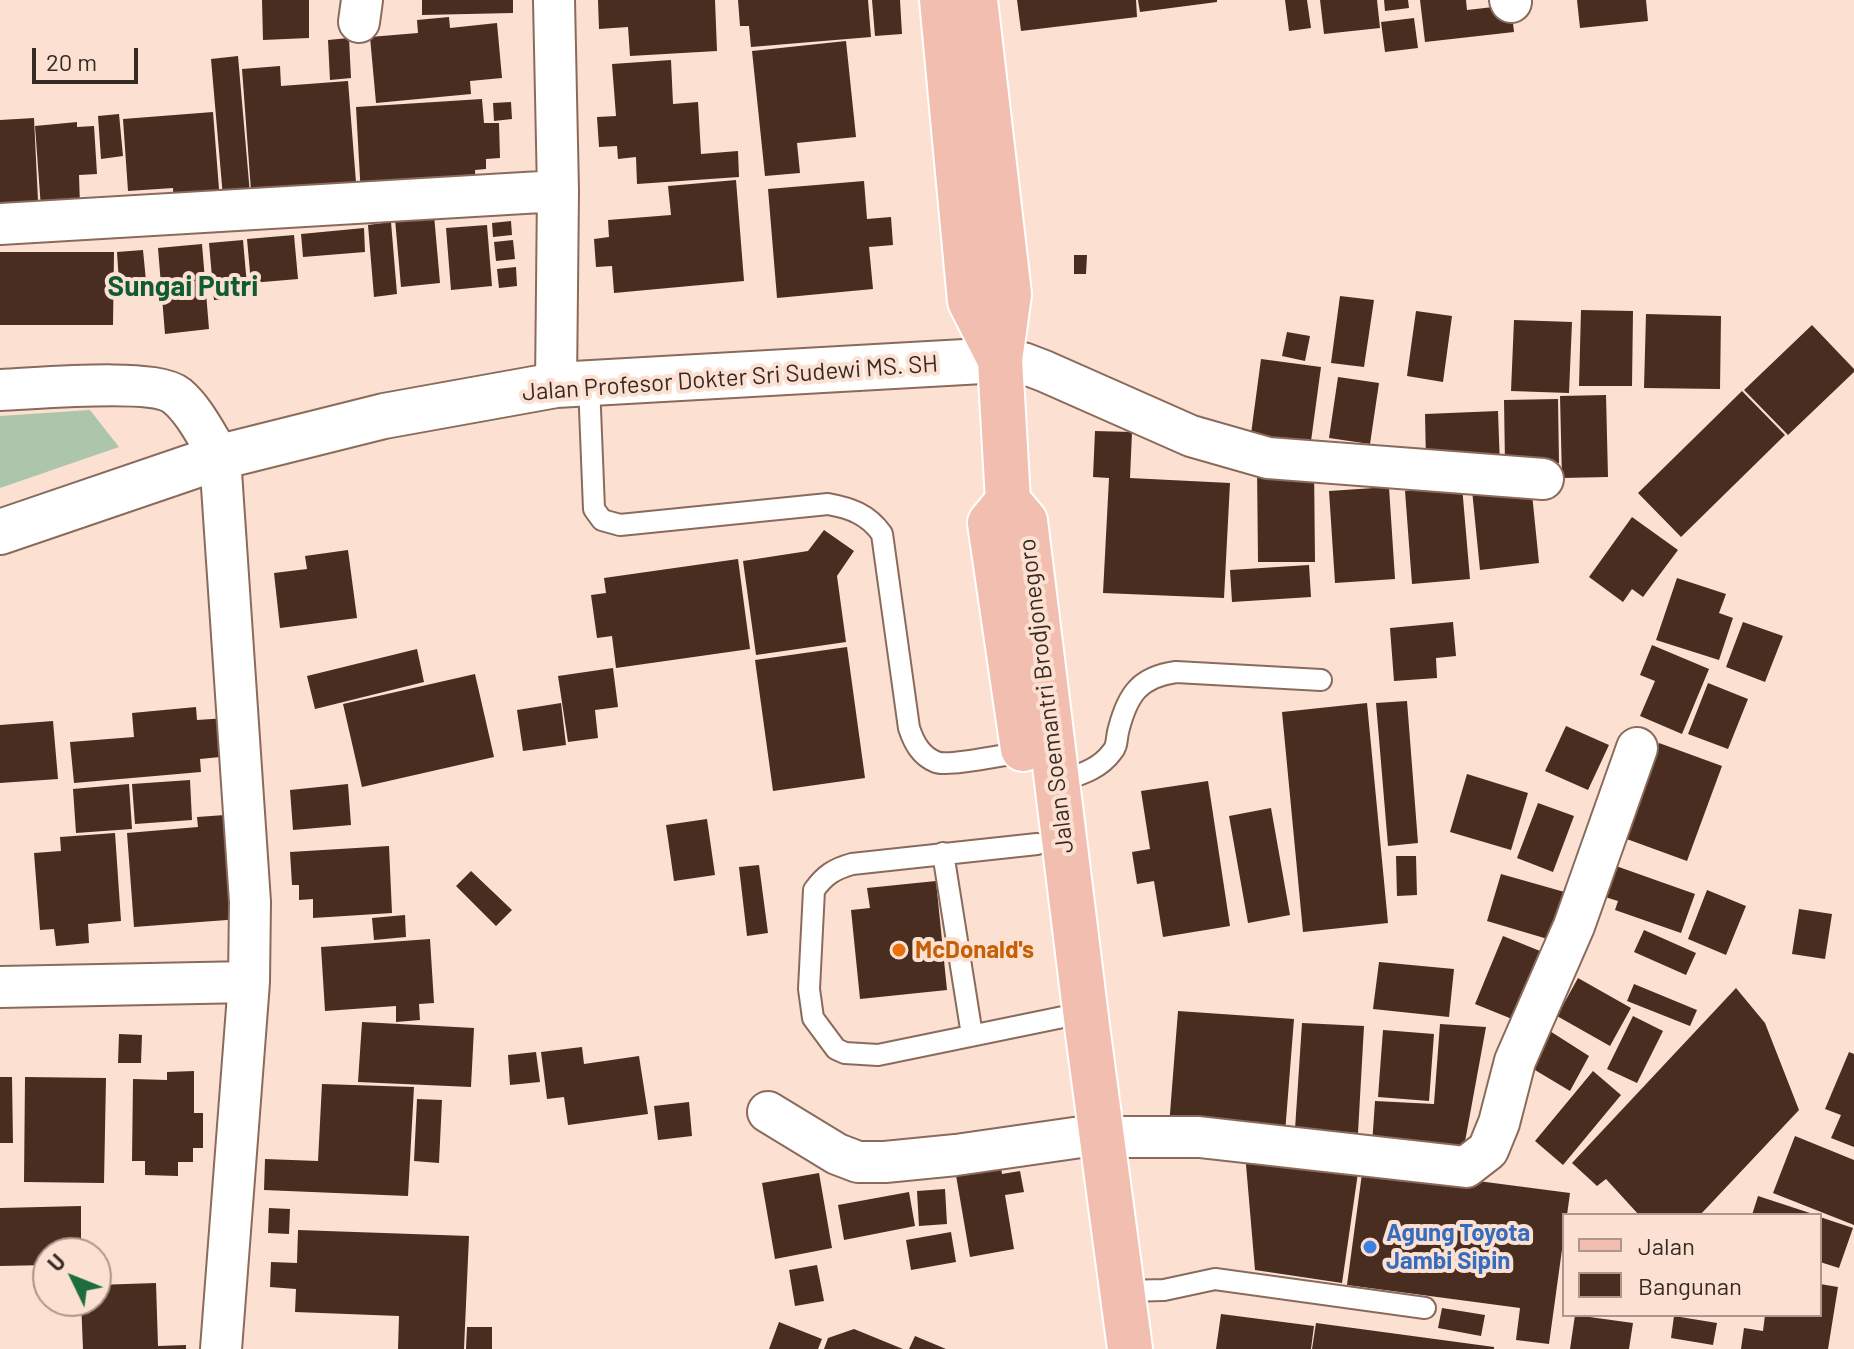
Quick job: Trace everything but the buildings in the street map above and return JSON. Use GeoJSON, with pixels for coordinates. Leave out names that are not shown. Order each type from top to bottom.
{"type":"FeatureCollection","features":[{"type":"Feature","properties":{"kind":"main road"},"geometry":{"type":"LineString","coordinates":[[942,0],[970,301],[1000,360]]}},
{"type":"Feature","properties":{"kind":"main road","name":"Jalan Soemantri Brodjonegoro"},"geometry":{"type":"LineString","coordinates":[[975,0],[1009,294],[1000,360],[999,512],[1024,752],[1063,1017],[1124,1291],[1130,1349]]}},
{"type":"Feature","properties":{"kind":"main road","name":"Jalan Profesor Dokter Sri Sudewi MS. SH"},"geometry":{"type":"LineString","coordinates":[[0,532],[220,457],[384,416],[573,384],[1000,360]]}},
{"type":"Feature","properties":{"kind":"main road","name":"Jalan Soemantri Brodjonegoro"},"geometry":{"type":"LineString","coordinates":[[999,512],[1025,521],[1087,1026],[1092,1137],[1112,1349]]}},
{"type":"Feature","properties":{"kind":"street"},"geometry":{"type":"LineString","coordinates":[[554,0],[558,191],[573,384]]}},
{"type":"Feature","properties":{"kind":"street"},"geometry":{"type":"LineString","coordinates":[[0,224],[558,191]]}},
{"type":"Feature","properties":{"kind":"street"},"geometry":{"type":"LineString","coordinates":[[1000,360],[1023,363],[1044,371],[1191,436],[1268,458],[1543,479]]}},
{"type":"Feature","properties":{"kind":"street"},"geometry":{"type":"LineString","coordinates":[[0,390],[99,386],[163,388],[185,405],[220,457],[250,902],[249,982],[221,1349]]}},
{"type":"Feature","properties":{"kind":"street"},"geometry":{"type":"LineString","coordinates":[[768,1112],[837,1154],[858,1162],[942,1157],[1092,1137],[1199,1137],[1466,1167],[1488,1150],[1494,1136],[1515,1061],[1574,926],[1637,748]]}},
{"type":"Feature","properties":{"kind":"street"},"geometry":{"type":"LineString","coordinates":[[0,987],[249,982]]}},
{"type":"Feature","properties":{"kind":"lane"},"geometry":{"type":"LineString","coordinates":[[573,384],[594,509],[602,520],[620,525],[828,504],[857,512],[882,534],[909,728],[914,743],[925,756],[939,764],[1024,752]]}},
{"type":"Feature","properties":{"kind":"lane"},"geometry":{"type":"LineString","coordinates":[[1058,782],[1099,766],[1115,750],[1119,728],[1133,692],[1154,675],[1176,672],[1321,680]]}},
{"type":"Feature","properties":{"kind":"lane"},"geometry":{"type":"LineString","coordinates":[[1037,844],[852,864],[836,868],[823,878],[814,890],[809,989],[813,1018],[828,1042],[845,1053],[878,1055],[1063,1017]]}},
{"type":"Feature","properties":{"kind":"lane"},"geometry":{"type":"LineString","coordinates":[[943,853],[972,1035]]}},
{"type":"Feature","properties":{"kind":"lane"},"geometry":{"type":"LineString","coordinates":[[1124,1291],[1164,1290],[1215,1279],[1425,1308]]}},
{"type":"Feature","properties":{"kind":"green space"},"geometry":{"type":"Polygon","coordinates":[[[90,410],[119,447],[0,488],[0,416],[90,410]]]}},
{"type":"Feature","properties":{"kind":"place","name":"McDonald's"},"geometry":{"type":"Point","coordinates":[899,950]}},
{"type":"Feature","properties":{"kind":"place","name":"Agung Toyota Jambi Sipin"},"geometry":{"type":"Point","coordinates":[1370,1247]}},
{"type":"Feature","properties":{"kind":"district","name":"Sungai Putri"},"geometry":{"type":"Point","coordinates":[183,287]}}]}
